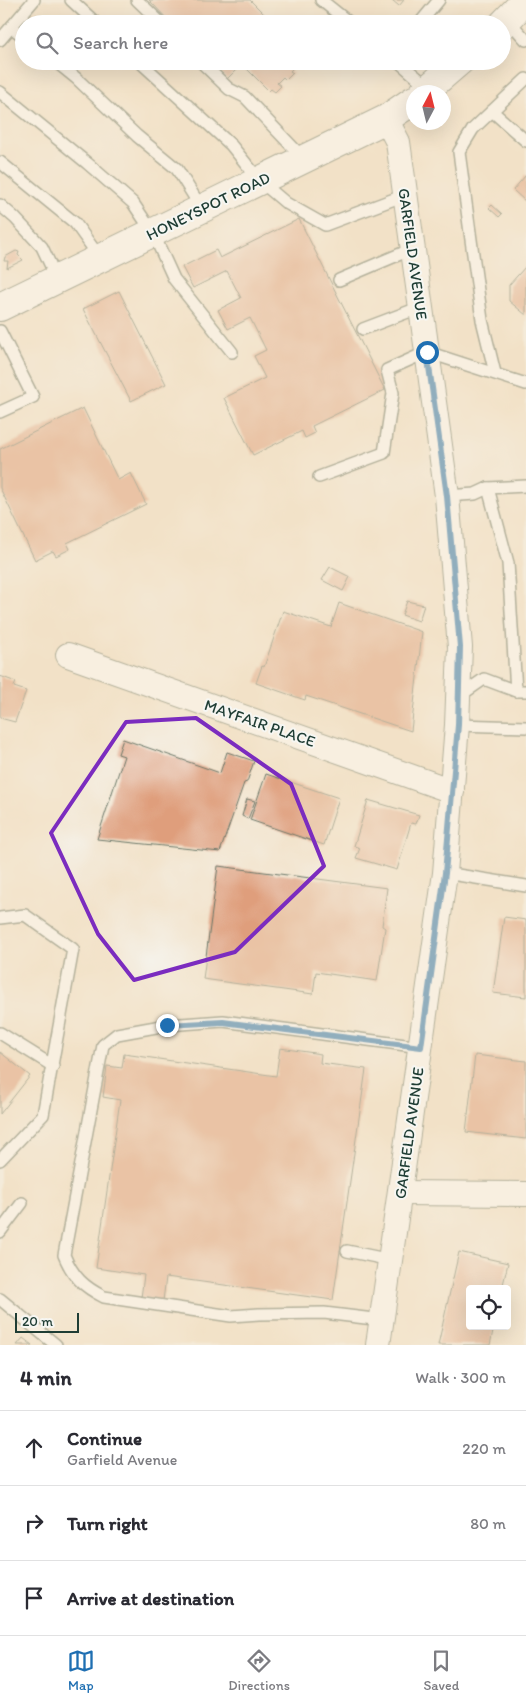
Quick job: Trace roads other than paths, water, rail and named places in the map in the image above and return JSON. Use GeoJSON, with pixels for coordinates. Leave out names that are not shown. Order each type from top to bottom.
{"type":"FeatureCollection","features":[{"type":"Feature","properties":{"kind":"main road","name":"HONEYSPOT ROAD"},"geometry":{"type":"LineString","coordinates":[[432,85],[450,70]]}},
{"type":"Feature","properties":{"kind":"main road","name":"HONEYSPOT ROAD"},"geometry":{"type":"LineString","coordinates":[[0,307],[386,120],[406,106]]}},
{"type":"Feature","properties":{"kind":"street","name":"GARFIELD AVENUE"},"geometry":{"type":"LineString","coordinates":[[378,1345],[445,873],[458,725],[460,647],[447,496],[398,142],[386,120]]}},
{"type":"Feature","properties":{"kind":"street","name":"MAYFAIR PLACE"},"geometry":{"type":"LineString","coordinates":[[68,656],[452,791]]}},
{"type":"Feature","properties":{"kind":"street"},"geometry":{"type":"LineString","coordinates":[[400,1193],[526,1194]]}},
{"type":"Feature","properties":{"kind":"lane"},"geometry":{"type":"LineString","coordinates":[[21,15],[34,0]]}},
{"type":"Feature","properties":{"kind":"lane"},"geometry":{"type":"LineString","coordinates":[[71,0],[87,15]]}},
{"type":"Feature","properties":{"kind":"lane"},"geometry":{"type":"LineString","coordinates":[[137,0],[153,15]]}},
{"type":"Feature","properties":{"kind":"lane"},"geometry":{"type":"LineString","coordinates":[[321,0],[340,15]]}},
{"type":"Feature","properties":{"kind":"lane"},"geometry":{"type":"LineString","coordinates":[[426,15],[439,0]]}},
{"type":"Feature","properties":{"kind":"lane"},"geometry":{"type":"LineString","coordinates":[[512,15],[526,40]]}},
{"type":"Feature","properties":{"kind":"lane"},"geometry":{"type":"LineString","coordinates":[[0,40],[15,22]]}},
{"type":"Feature","properties":{"kind":"lane"},"geometry":{"type":"LineString","coordinates":[[11,27],[15,30]]}},
{"type":"Feature","properties":{"kind":"lane"},"geometry":{"type":"LineString","coordinates":[[66,70],[137,136],[177,169],[202,209]]}},
{"type":"Feature","properties":{"kind":"lane"},"geometry":{"type":"LineString","coordinates":[[149,70],[231,144],[260,180],[286,203],[325,225],[405,195]]}},
{"type":"Feature","properties":{"kind":"lane"},"geometry":{"type":"LineString","coordinates":[[209,70],[228,89],[245,97],[304,159]]}},
{"type":"Feature","properties":{"kind":"lane"},"geometry":{"type":"LineString","coordinates":[[405,70],[415,85]]}},
{"type":"Feature","properties":{"kind":"lane"},"geometry":{"type":"LineString","coordinates":[[494,374],[482,320],[459,152],[473,129],[526,79]]}},
{"type":"Feature","properties":{"kind":"lane"},"geometry":{"type":"LineString","coordinates":[[0,92],[87,163],[132,203],[152,233],[174,279],[232,352]]}},
{"type":"Feature","properties":{"kind":"lane"},"geometry":{"type":"LineString","coordinates":[[492,111],[526,141]]}},
{"type":"Feature","properties":{"kind":"lane"},"geometry":{"type":"LineString","coordinates":[[0,162],[75,222],[100,258]]}},
{"type":"Feature","properties":{"kind":"lane"},"geometry":{"type":"LineString","coordinates":[[0,205],[42,247],[57,279]]}},
{"type":"Feature","properties":{"kind":"lane"},"geometry":{"type":"LineString","coordinates":[[339,280],[412,249]]}},
{"type":"Feature","properties":{"kind":"lane"},"geometry":{"type":"LineString","coordinates":[[363,329],[421,307]]}},
{"type":"Feature","properties":{"kind":"lane"},"geometry":{"type":"LineString","coordinates":[[0,331],[33,397],[0,412]]}},
{"type":"Feature","properties":{"kind":"lane"},"geometry":{"type":"LineString","coordinates":[[319,477],[384,453],[393,393],[387,370],[427,352],[526,384]]}},
{"type":"Feature","properties":{"kind":"lane"},"geometry":{"type":"LineString","coordinates":[[447,496],[475,494],[488,488],[526,486]]}},
{"type":"Feature","properties":{"kind":"lane"},"geometry":{"type":"LineString","coordinates":[[458,697],[484,679],[521,691],[508,563],[488,488]]}},
{"type":"Feature","properties":{"kind":"lane"},"geometry":{"type":"LineString","coordinates":[[458,725],[526,727]]}},
{"type":"Feature","properties":{"kind":"lane"},"geometry":{"type":"LineString","coordinates":[[445,873],[526,886]]}},
{"type":"Feature","properties":{"kind":"lane"},"geometry":{"type":"LineString","coordinates":[[0,918],[25,915],[74,949],[43,1115],[0,1160]]}},
{"type":"Feature","properties":{"kind":"lane"},"geometry":{"type":"LineString","coordinates":[[382,1320],[324,1313],[230,1316],[104,1297],[88,1289],[70,1269],[64,1255],[103,1046],[118,1034],[167,1025],[223,1022],[421,1047]]}},
{"type":"Feature","properties":{"kind":"lane"},"geometry":{"type":"LineString","coordinates":[[0,1032],[53,1066]]}},
{"type":"Feature","properties":{"kind":"lane"},"geometry":{"type":"LineString","coordinates":[[0,1232],[22,1203]]}},
{"type":"Feature","properties":{"kind":"lane"},"geometry":{"type":"LineString","coordinates":[[347,1251],[391,1260]]}},
{"type":"Feature","properties":{"kind":"lane"},"geometry":{"type":"LineString","coordinates":[[0,1299],[56,1345]]}}]}
